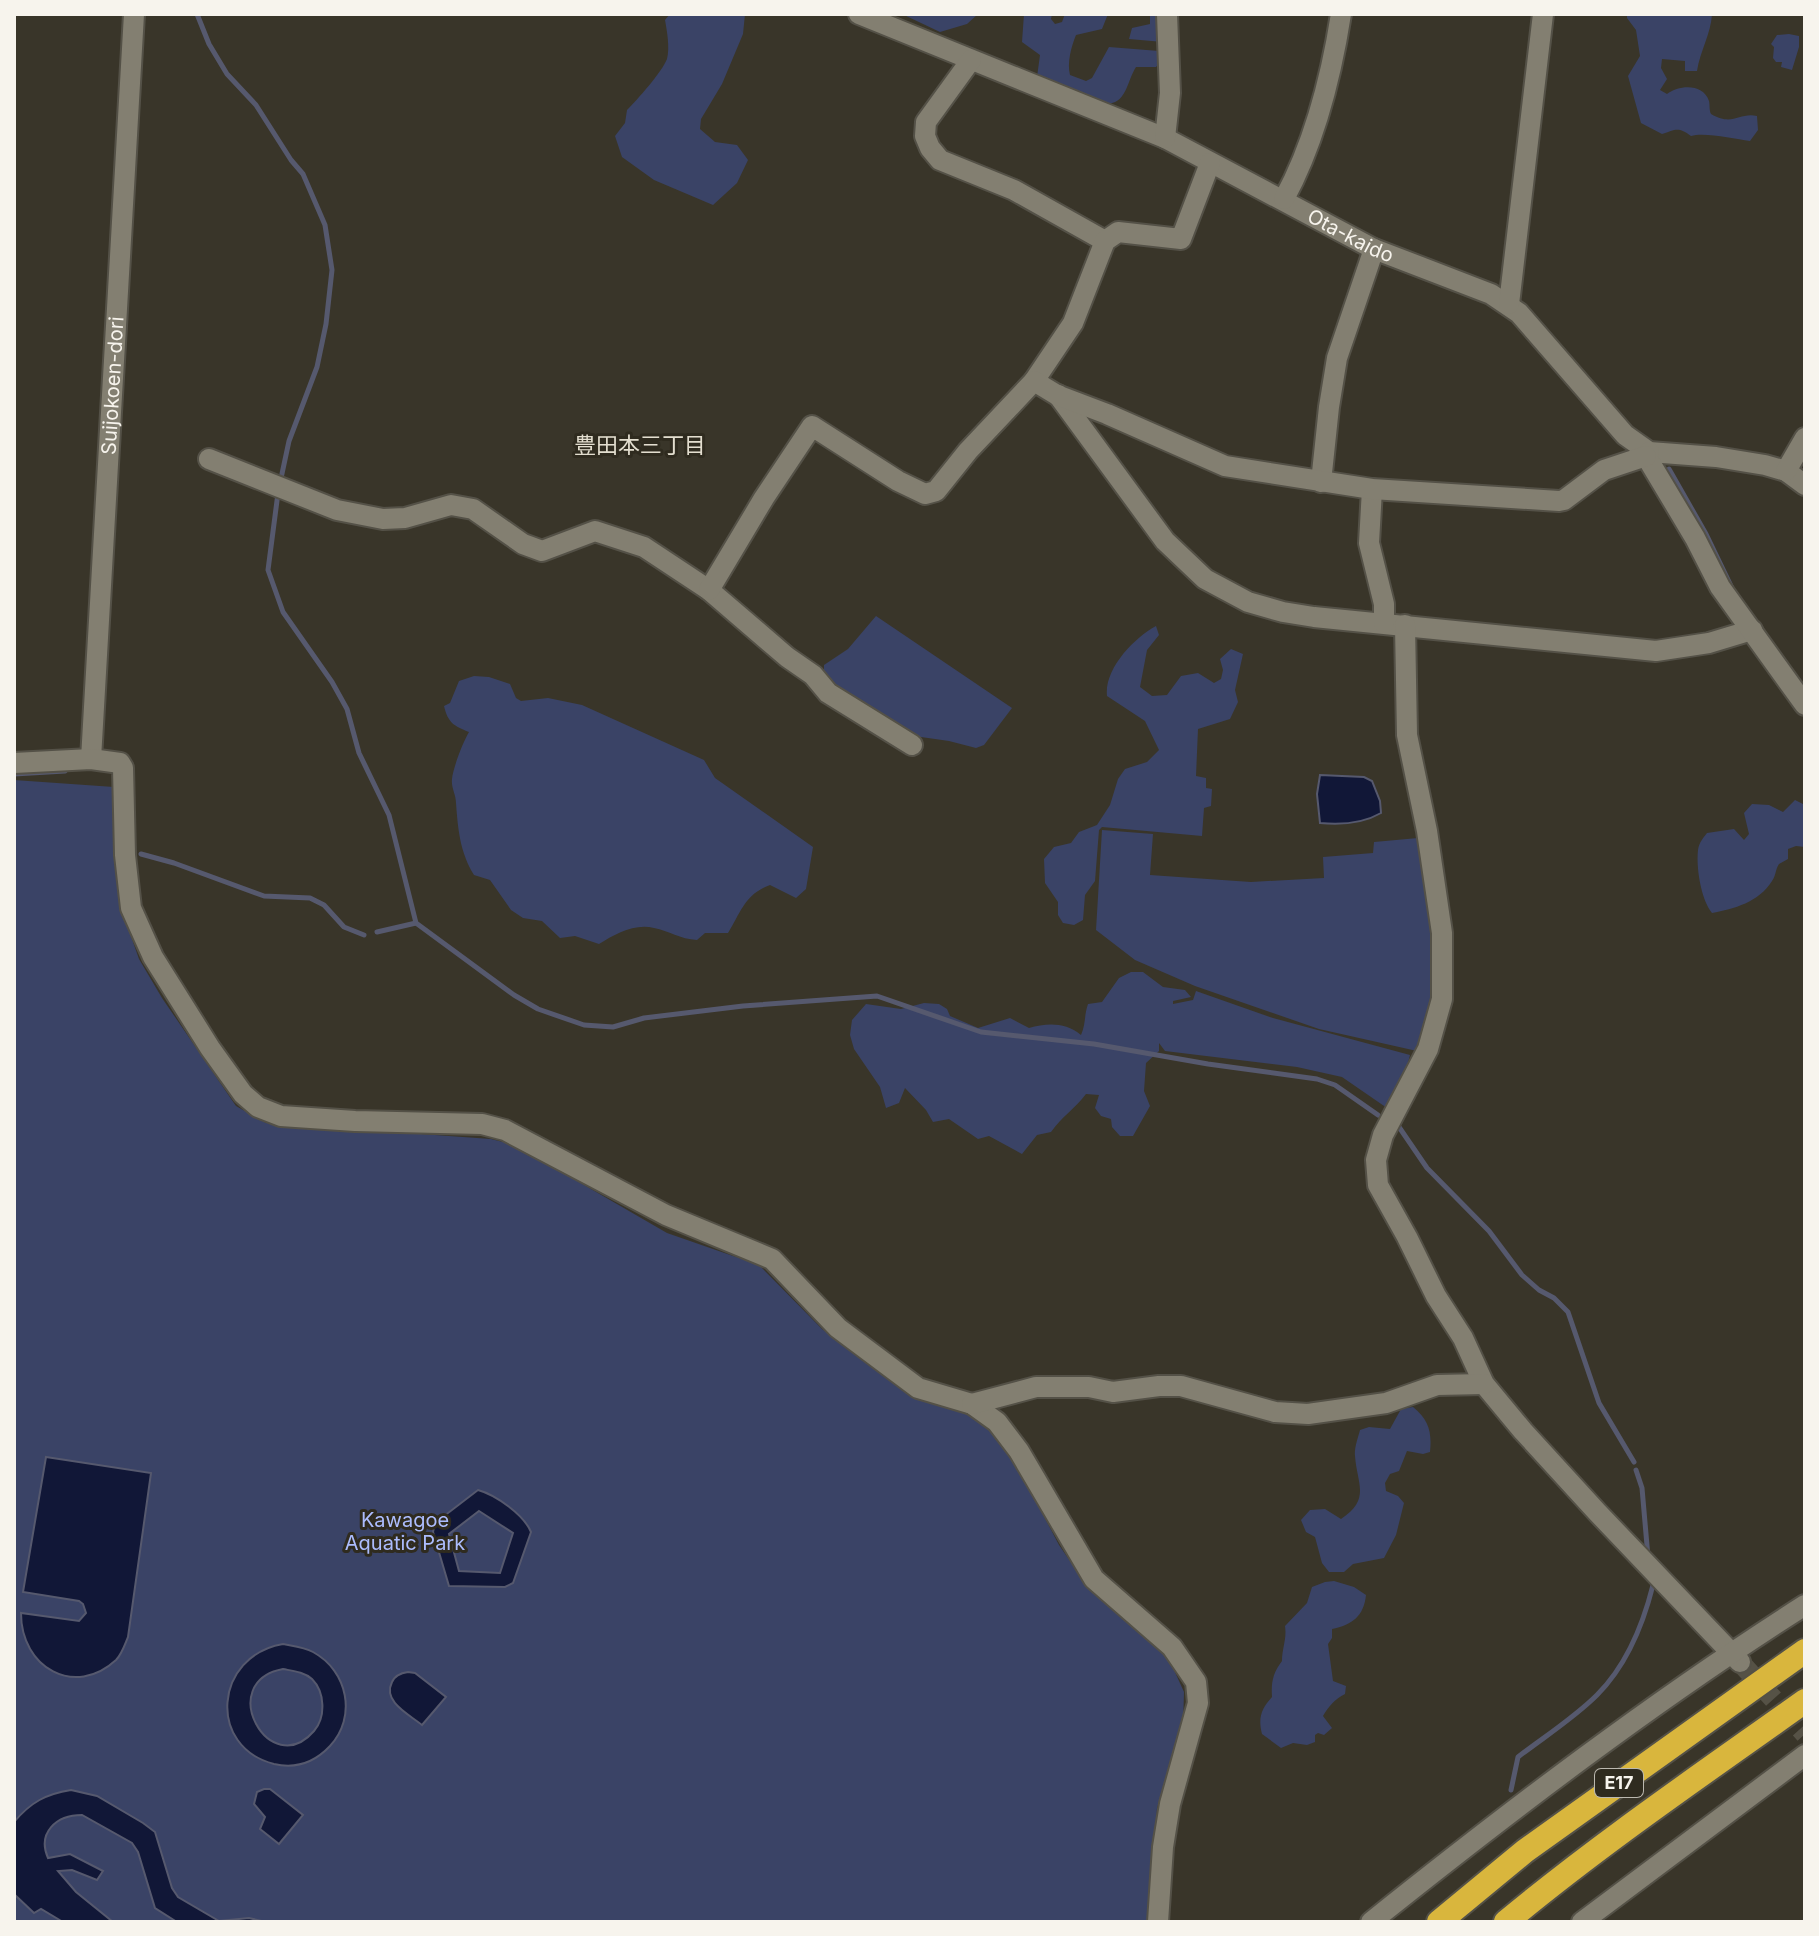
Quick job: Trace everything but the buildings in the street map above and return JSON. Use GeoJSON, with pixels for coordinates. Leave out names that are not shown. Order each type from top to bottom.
{"type":"FeatureCollection","features":[{"type":"Feature","properties":{"kind":"highway","name":"E17"},"geometry":{"type":"LineString","coordinates":[[1439,1922],[1525,1851],[1805,1651]]}},
{"type":"Feature","properties":{"kind":"highway","name":"E17"},"geometry":{"type":"LineString","coordinates":[[1506,1922],[1683,1787],[1805,1701]]}},
{"type":"Feature","properties":{"kind":"street","name":"Suijokoen-dori"},"geometry":{"type":"LineString","coordinates":[[91,759],[134,14]]}},
{"type":"Feature","properties":{"kind":"street","name":"Ota-kaido"},"geometry":{"type":"LineString","coordinates":[[859,14],[1165,138],[1374,249],[1464,282],[1509,304],[1531,325],[1625,435],[1648,454]]}},
{"type":"Feature","properties":{"kind":"street"},"geometry":{"type":"LineString","coordinates":[[1165,138],[1170,93],[1167,14]]}},
{"type":"Feature","properties":{"kind":"street"},"geometry":{"type":"LineString","coordinates":[[1284,199],[1318,120],[1334,62],[1341,14]]}},
{"type":"Feature","properties":{"kind":"street"},"geometry":{"type":"LineString","coordinates":[[1509,304],[1543,14]]}},
{"type":"Feature","properties":{"kind":"street"},"geometry":{"type":"LineString","coordinates":[[971,60],[926,122],[925,136],[930,148],[940,160],[1014,190],[1105,241]]}},
{"type":"Feature","properties":{"kind":"street"},"geometry":{"type":"LineString","coordinates":[[709,590],[812,426],[898,481],[925,494],[936,491],[968,451],[1034,381],[1073,323],[1105,241],[1118,232],[1181,239],[1210,163]]}},
{"type":"Feature","properties":{"kind":"street"},"geometry":{"type":"LineString","coordinates":[[1321,482],[1337,358],[1374,249]]}},
{"type":"Feature","properties":{"kind":"street"},"geometry":{"type":"LineString","coordinates":[[1034,381],[1057,395],[1225,466],[1372,489],[1559,501],[1604,470],[1648,454],[1716,457],[1786,471],[1805,485]]}},
{"type":"Feature","properties":{"kind":"street"},"geometry":{"type":"LineString","coordinates":[[1057,395],[1165,541],[1205,579],[1248,602],[1283,612],[1656,651],[1709,643],[1752,630]]}},
{"type":"Feature","properties":{"kind":"street"},"geometry":{"type":"LineString","coordinates":[[1786,471],[1805,438]]}},
{"type":"Feature","properties":{"kind":"street"},"geometry":{"type":"LineString","coordinates":[[1648,454],[1720,587],[1805,705]]}},
{"type":"Feature","properties":{"kind":"street"},"geometry":{"type":"LineString","coordinates":[[209,459],[337,510],[383,519],[405,518],[451,505],[473,509],[523,544],[542,551],[595,531],[644,547],[709,590],[787,657],[813,675],[828,693],[912,745]]}},
{"type":"Feature","properties":{"kind":"street"},"geometry":{"type":"LineString","coordinates":[[1372,489],[1369,543],[1384,604],[1394,624],[1407,735],[1427,831],[1442,933],[1442,999],[1428,1049],[1383,1135],[1376,1160],[1378,1185],[1436,1296],[1463,1338],[1484,1384],[1597,1512],[1736,1657]]}},
{"type":"Feature","properties":{"kind":"street"},"geometry":{"type":"LineString","coordinates":[[14,763],[91,759],[120,763],[123,768],[126,887],[140,933],[210,1048],[243,1094],[258,1107],[281,1116],[482,1124],[505,1130],[666,1215],[772,1259],[838,1328],[918,1388],[972,1404],[997,1422],[1019,1451],[1094,1579],[1172,1647],[1196,1682],[1198,1703],[1170,1804],[1163,1847],[1158,1922]]}},
{"type":"Feature","properties":{"kind":"street"},"geometry":{"type":"LineString","coordinates":[[972,1404],[1036,1387],[1089,1387],[1113,1392],[1181,1386],[1264,1409],[1308,1414],[1386,1403],[1437,1385],[1484,1384]]}},
{"type":"Feature","properties":{"kind":"street"},"geometry":{"type":"LineString","coordinates":[[1371,1922],[1563,1773],[1736,1657],[1805,1605]]}},
{"type":"Feature","properties":{"kind":"street"},"geometry":{"type":"LineString","coordinates":[[1582,1922],[1805,1755]]}},
{"type":"Feature","properties":{"kind":"green space"},"geometry":{"type":"Polygon","coordinates":[[[670,14],[745,14],[743,34],[722,84],[701,119],[700,129],[715,142],[737,145],[748,160],[737,183],[713,205],[654,180],[622,157],[615,136],[625,123],[627,110],[667,59],[665,20],[670,14]]]}},
{"type":"Feature","properties":{"kind":"green space"},"geometry":{"type":"Polygon","coordinates":[[[902,14],[978,14],[967,24],[940,32],[902,14]]]}},
{"type":"Feature","properties":{"kind":"green space"},"geometry":{"type":"Polygon","coordinates":[[[1024,14],[1052,14],[1055,24],[1062,22],[1065,14],[1108,14],[1102,29],[1076,35],[1069,60],[1070,75],[1086,81],[1092,78],[1109,47],[1159,51],[1165,56],[1156,67],[1136,67],[1122,97],[1105,104],[1037,77],[1040,55],[1022,42],[1024,14]]]}},
{"type":"Feature","properties":{"kind":"green space"},"geometry":{"type":"Polygon","coordinates":[[[1150,14],[1159,14],[1163,42],[1129,39],[1132,28],[1150,24],[1150,14]]]}},
{"type":"Feature","properties":{"kind":"green space"},"geometry":{"type":"Polygon","coordinates":[[[1627,14],[1712,14],[1697,71],[1685,71],[1685,61],[1662,59],[1661,68],[1667,79],[1660,90],[1667,94],[1690,87],[1702,91],[1709,101],[1711,114],[1719,118],[1757,116],[1758,130],[1750,141],[1712,135],[1691,136],[1680,130],[1662,134],[1641,123],[1628,76],[1640,56],[1636,30],[1627,14]]]}},
{"type":"Feature","properties":{"kind":"green space"},"geometry":{"type":"Polygon","coordinates":[[[1777,35],[1799,36],[1792,70],[1781,67],[1782,62],[1776,62],[1771,44],[1777,35]]]}},
{"type":"Feature","properties":{"kind":"green space"},"geometry":{"type":"Polygon","coordinates":[[[876,616],[1012,708],[984,745],[976,748],[914,736],[840,694],[824,675],[824,665],[848,649],[876,616]]]}},
{"type":"Feature","properties":{"kind":"green space"},"geometry":{"type":"Polygon","coordinates":[[[1156,626],[1159,635],[1147,650],[1140,687],[1152,696],[1167,695],[1181,676],[1198,673],[1214,683],[1221,679],[1223,670],[1220,659],[1231,649],[1243,654],[1235,690],[1238,702],[1230,719],[1198,729],[1196,776],[1206,778],[1206,788],[1212,789],[1211,806],[1204,808],[1202,836],[1102,827],[1099,830],[1095,881],[1085,895],[1083,920],[1074,925],[1063,923],[1058,915],[1058,902],[1045,883],[1044,859],[1054,847],[1071,843],[1079,832],[1097,825],[1110,805],[1118,779],[1125,769],[1147,762],[1159,750],[1145,721],[1107,696],[1110,675],[1122,655],[1156,626]]]}},
{"type":"Feature","properties":{"kind":"green space"},"geometry":{"type":"Polygon","coordinates":[[[474,676],[510,684],[516,698],[521,701],[548,698],[582,705],[704,760],[715,778],[813,847],[806,889],[796,898],[770,885],[744,904],[728,933],[705,933],[697,940],[640,927],[618,933],[599,944],[575,936],[560,938],[542,921],[523,918],[511,910],[490,880],[474,875],[460,840],[452,779],[469,732],[452,723],[444,706],[450,703],[459,681],[474,676]]]}},
{"type":"Feature","properties":{"kind":"green space","name":"Kawagoe Aquatic Park"},"geometry":{"type":"Polygon","coordinates":[[[14,780],[114,787],[117,883],[139,959],[236,1106],[266,1123],[491,1139],[515,1145],[667,1233],[759,1265],[822,1329],[915,1397],[973,1416],[998,1438],[1015,1461],[1059,1545],[1079,1574],[1155,1644],[1170,1661],[1184,1692],[1183,1726],[1157,1808],[1148,1922],[14,1922],[14,780]]]}},
{"type":"Feature","properties":{"kind":"green space"},"geometry":{"type":"Polygon","coordinates":[[[1795,800],[1805,805],[1805,847],[1788,849],[1788,859],[1779,864],[1767,888],[1753,899],[1737,907],[1712,913],[1702,892],[1699,874],[1698,850],[1704,837],[1707,833],[1734,829],[1744,840],[1749,834],[1744,813],[1752,804],[1769,805],[1783,812],[1795,800]]]}},
{"type":"Feature","properties":{"kind":"green space"},"geometry":{"type":"Polygon","coordinates":[[[1102,830],[1153,834],[1150,875],[1251,882],[1324,878],[1323,857],[1373,853],[1374,842],[1418,838],[1429,902],[1433,968],[1428,1015],[1417,1051],[1319,1029],[1195,986],[1135,960],[1096,930],[1102,830]]]}},
{"type":"Feature","properties":{"kind":"green space"},"geometry":{"type":"Polygon","coordinates":[[[1131,972],[1143,972],[1163,987],[1185,990],[1191,997],[1173,1001],[1173,1004],[1193,1000],[1196,991],[1273,1018],[1410,1055],[1404,1079],[1387,1108],[1342,1077],[1297,1067],[1165,1051],[1159,1043],[1159,1051],[1146,1063],[1144,1091],[1150,1106],[1133,1136],[1120,1136],[1112,1127],[1111,1119],[1101,1116],[1095,1108],[1099,1095],[1086,1094],[1051,1132],[1037,1135],[1022,1154],[989,1136],[978,1139],[949,1119],[933,1122],[905,1088],[899,1103],[886,1108],[880,1087],[854,1049],[850,1035],[852,1020],[866,1004],[901,1009],[924,1003],[939,1004],[947,1009],[950,1016],[978,1028],[1010,1018],[1029,1028],[1056,1025],[1081,1035],[1088,1004],[1102,1002],[1119,978],[1131,972]]]}},
{"type":"Feature","properties":{"kind":"green space"},"geometry":{"type":"Polygon","coordinates":[[[1413,1407],[1428,1427],[1430,1452],[1407,1451],[1399,1471],[1390,1474],[1385,1483],[1386,1491],[1398,1496],[1404,1503],[1396,1535],[1384,1558],[1353,1564],[1344,1572],[1329,1572],[1322,1563],[1315,1537],[1306,1532],[1301,1520],[1310,1510],[1325,1509],[1341,1519],[1350,1512],[1356,1505],[1360,1490],[1355,1453],[1360,1430],[1369,1427],[1390,1429],[1401,1409],[1413,1407]]]}},
{"type":"Feature","properties":{"kind":"green space"},"geometry":{"type":"Polygon","coordinates":[[[1334,1581],[1354,1587],[1366,1595],[1360,1614],[1351,1622],[1332,1629],[1328,1644],[1333,1681],[1346,1686],[1345,1694],[1323,1716],[1332,1728],[1324,1735],[1318,1733],[1315,1742],[1307,1745],[1293,1743],[1281,1748],[1262,1734],[1260,1723],[1263,1710],[1272,1697],[1272,1682],[1282,1661],[1285,1626],[1307,1603],[1312,1587],[1334,1581]]]}},
{"type":"Feature","properties":{"kind":"shaded area"},"geometry":{"type":"Polygon","coordinates":[[[1320,775],[1364,777],[1372,781],[1381,813],[1351,823],[1320,823],[1317,794],[1320,775]]]}},
{"type":"Feature","properties":{"kind":"shaded area"},"geometry":{"type":"Polygon","coordinates":[[[46,1457],[151,1473],[128,1637],[116,1660],[100,1671],[84,1676],[68,1676],[40,1662],[23,1632],[21,1613],[79,1621],[86,1613],[79,1601],[23,1592],[46,1457]]]}},
{"type":"Feature","properties":{"kind":"shaded area"},"geometry":{"type":"Polygon","coordinates":[[[478,1490],[509,1506],[531,1532],[513,1583],[505,1587],[449,1586],[433,1532],[435,1523],[478,1490]],[[479,1511],[449,1534],[459,1571],[500,1573],[513,1533],[479,1511]]]}},
{"type":"Feature","properties":{"kind":"shaded area"},"geometry":{"type":"Polygon","coordinates":[[[283,1644],[306,1649],[325,1660],[341,1682],[345,1695],[344,1722],[330,1746],[311,1760],[290,1766],[274,1764],[252,1754],[237,1740],[229,1722],[228,1702],[232,1683],[243,1665],[260,1652],[283,1644]],[[283,1669],[263,1677],[253,1691],[251,1708],[256,1724],[267,1737],[281,1745],[297,1744],[318,1725],[322,1697],[312,1679],[302,1673],[283,1669]]]}},
{"type":"Feature","properties":{"kind":"shaded area"},"geometry":{"type":"Polygon","coordinates":[[[408,1672],[415,1673],[446,1697],[422,1725],[399,1707],[391,1696],[393,1680],[408,1672]]]}},
{"type":"Feature","properties":{"kind":"shaded area"},"geometry":{"type":"Polygon","coordinates":[[[270,1789],[303,1815],[279,1844],[260,1829],[265,1817],[254,1804],[257,1792],[270,1789]]]}},
{"type":"Feature","properties":{"kind":"shaded area"},"geometry":{"type":"Polygon","coordinates":[[[71,1790],[97,1796],[155,1832],[172,1888],[178,1897],[219,1921],[249,1918],[266,1922],[177,1922],[155,1908],[138,1852],[132,1843],[82,1815],[64,1818],[51,1827],[45,1849],[48,1858],[70,1854],[103,1871],[97,1880],[72,1870],[58,1871],[76,1892],[113,1922],[63,1922],[41,1909],[34,1913],[14,1894],[14,1822],[40,1800],[71,1790]]]}},
{"type":"Feature","properties":{"kind":"waterway"},"geometry":{"type":"LineString","coordinates":[[197,14],[209,44],[227,74],[256,105],[303,174],[325,225],[332,270],[326,324],[317,367],[289,441],[280,483]]}},
{"type":"Feature","properties":{"kind":"waterway"},"geometry":{"type":"LineString","coordinates":[[1669,469],[1732,588]]}},
{"type":"Feature","properties":{"kind":"waterway"},"geometry":{"type":"LineString","coordinates":[[278,493],[268,570],[283,612],[347,709],[359,753],[389,815],[416,923],[538,1009],[584,1025],[613,1027],[644,1018],[743,1006],[877,996],[981,1032],[1094,1044],[1317,1079],[1335,1085],[1378,1115]]}},
{"type":"Feature","properties":{"kind":"waterway"},"geometry":{"type":"LineString","coordinates":[[14,774],[65,771]]}},
{"type":"Feature","properties":{"kind":"waterway"},"geometry":{"type":"LineString","coordinates":[[141,854],[264,896],[310,898],[324,905],[344,927],[364,935]]}},
{"type":"Feature","properties":{"kind":"waterway"},"geometry":{"type":"LineString","coordinates":[[377,932],[416,923]]}},
{"type":"Feature","properties":{"kind":"waterway"},"geometry":{"type":"LineString","coordinates":[[1399,1127],[1427,1168],[1489,1231],[1522,1275],[1568,1312],[1599,1403],[1634,1462]]}},
{"type":"Feature","properties":{"kind":"waterway"},"geometry":{"type":"LineString","coordinates":[[1636,1470],[1642,1488],[1648,1557]]}},
{"type":"Feature","properties":{"kind":"waterway"},"geometry":{"type":"LineString","coordinates":[[1511,1790],[1518,1757],[1588,1703],[1617,1671],[1639,1629],[1653,1585]]}},
{"type":"Feature","properties":{"kind":"tunnel"},"geometry":{"type":"LineString","coordinates":[[1740,1662],[1805,1734]]}},
{"type":"Feature","properties":{"kind":"district","name":"豊田本三丁目"},"geometry":{"type":"Point","coordinates":[640,445]}}]}
